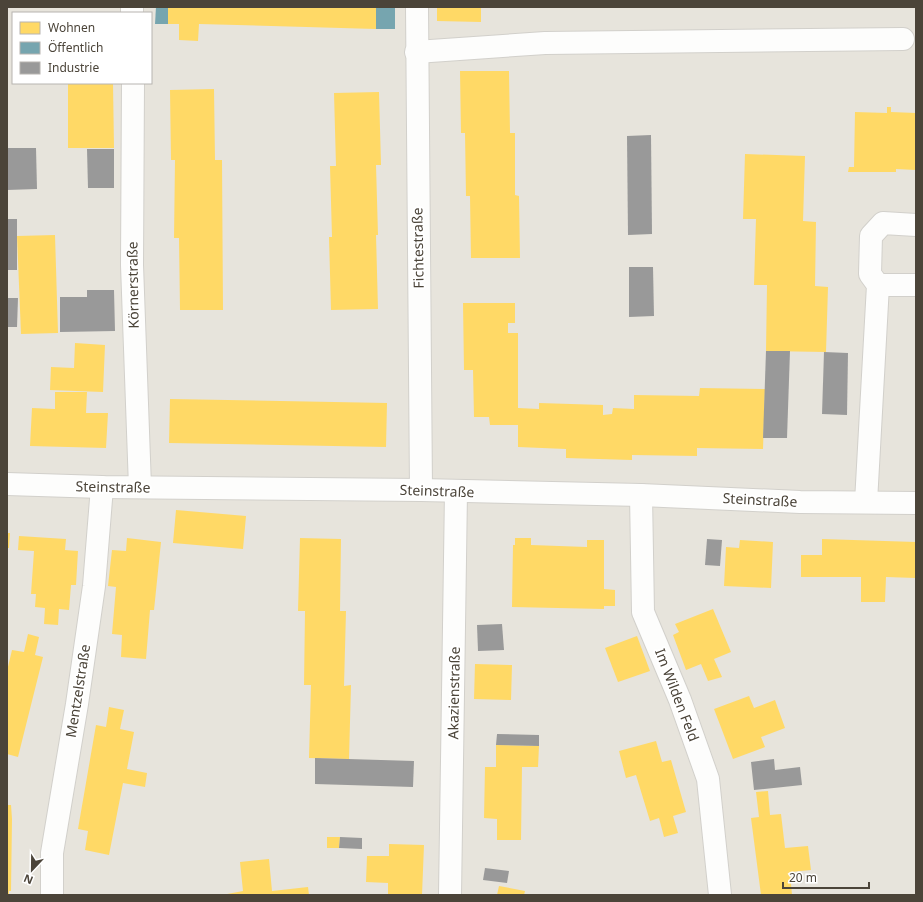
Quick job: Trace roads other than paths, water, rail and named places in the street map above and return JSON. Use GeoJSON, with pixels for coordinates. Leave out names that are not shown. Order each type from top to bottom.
{"type":"FeatureCollection","features":[{"type":"Feature","properties":{"kind":"street","name":"Fichtestraße"},"geometry":{"type":"LineString","coordinates":[[417,7],[416,52],[421,490]]}},
{"type":"Feature","properties":{"kind":"street"},"geometry":{"type":"LineString","coordinates":[[416,52],[545,43],[902,38]]}},
{"type":"Feature","properties":{"kind":"street","name":"Körnerstraße"},"geometry":{"type":"LineString","coordinates":[[133,84],[132,265],[140,487]]}},
{"type":"Feature","properties":{"kind":"street"},"geometry":{"type":"LineString","coordinates":[[866,502],[878,285],[870,274],[871,236],[884,223],[916,225]]}},
{"type":"Feature","properties":{"kind":"street"},"geometry":{"type":"LineString","coordinates":[[878,285],[916,285]]}},
{"type":"Feature","properties":{"kind":"street","name":"Steinstraße"},"geometry":{"type":"LineString","coordinates":[[7,484],[102,487],[421,490],[456,492],[641,495],[800,502],[916,503]]}},
{"type":"Feature","properties":{"kind":"street","name":"Mentzelstraße"},"geometry":{"type":"LineString","coordinates":[[52,895],[52,853],[77,704],[94,586],[102,487]]}},
{"type":"Feature","properties":{"kind":"street","name":"Akazienstraße"},"geometry":{"type":"LineString","coordinates":[[450,895],[456,492]]}},
{"type":"Feature","properties":{"kind":"street","name":"Im Wilden Feld"},"geometry":{"type":"LineString","coordinates":[[641,495],[643,612],[680,700],[708,779],[720,895]]}}]}
